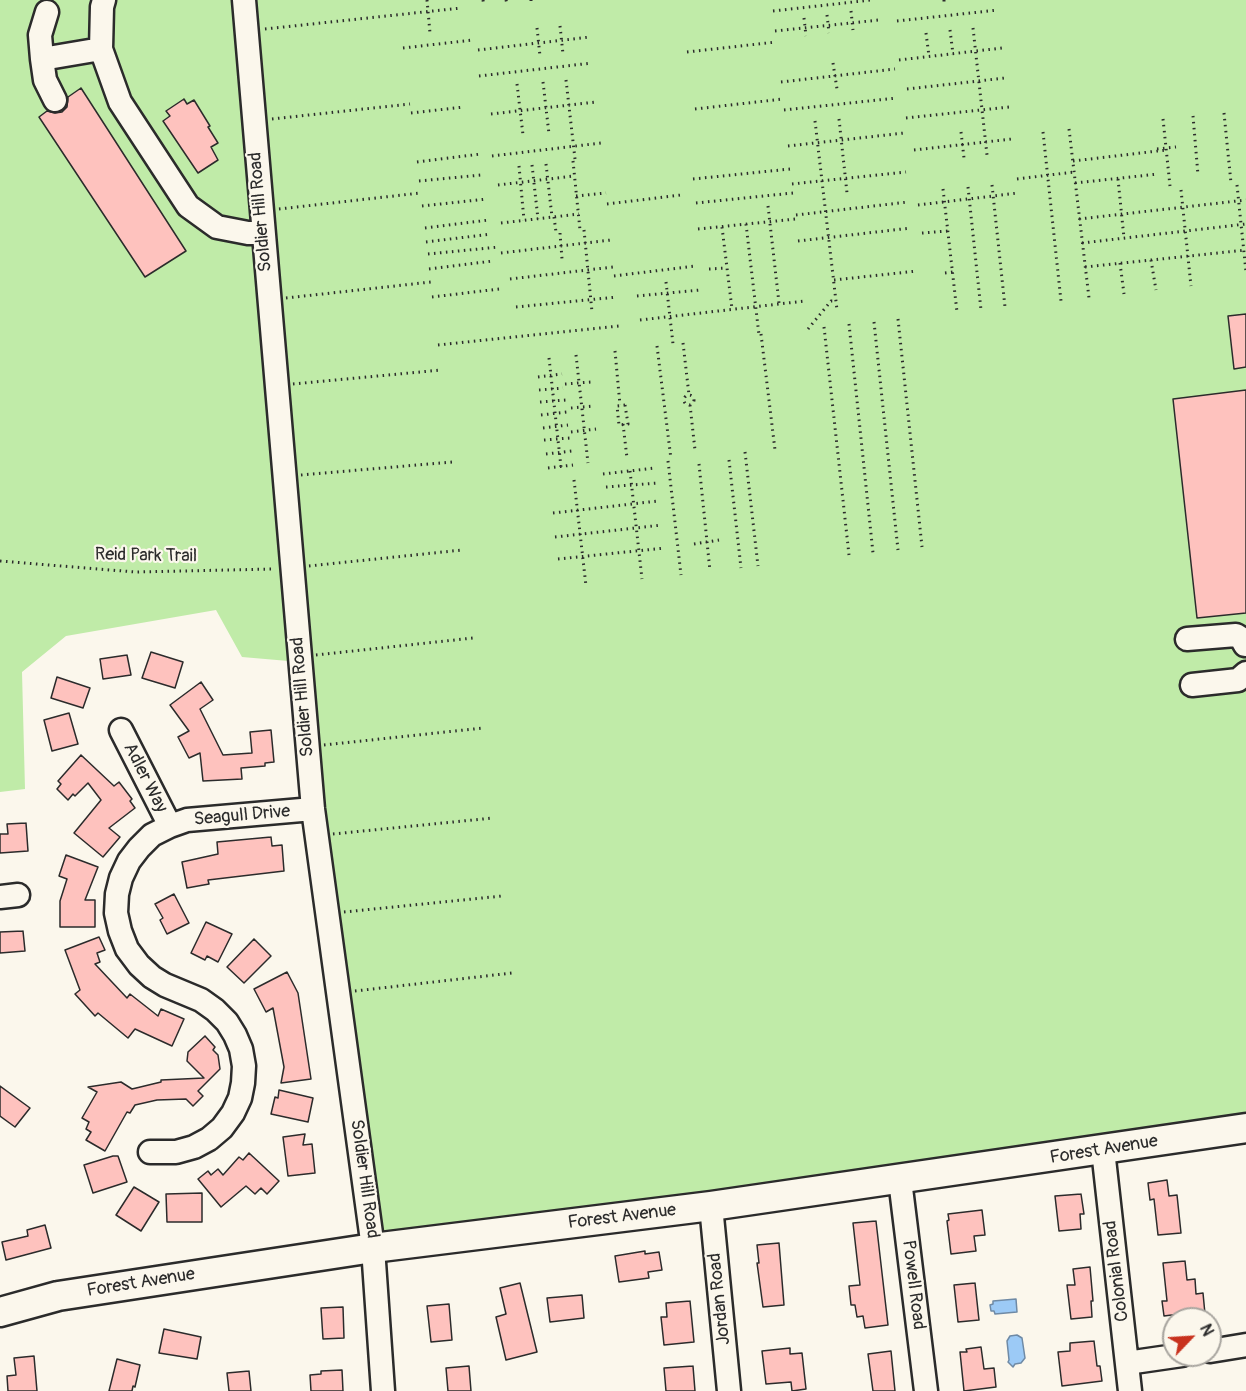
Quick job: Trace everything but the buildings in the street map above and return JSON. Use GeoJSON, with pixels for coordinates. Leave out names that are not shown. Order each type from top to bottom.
{"type":"FeatureCollection","features":[{"type":"Feature","properties":{"kind":"main road","name":"Forest Avenue"},"geometry":{"type":"LineString","coordinates":[[0,1312],[58,1296],[373,1248],[711,1206],[1246,1128]]}},
{"type":"Feature","properties":{"kind":"street"},"geometry":{"type":"LineString","coordinates":[[104,0],[101,50],[120,102],[188,206],[217,227],[248,233],[263,233]]}},
{"type":"Feature","properties":{"kind":"street","name":"Soldier Hill Road"},"geometry":{"type":"LineString","coordinates":[[244,0],[313,809],[373,1248],[383,1391]]}},
{"type":"Feature","properties":{"kind":"street"},"geometry":{"type":"LineString","coordinates":[[46,12],[40,35],[42,59],[45,80],[56,100]]}},
{"type":"Feature","properties":{"kind":"street"},"geometry":{"type":"LineString","coordinates":[[42,59],[101,50]]}},
{"type":"Feature","properties":{"kind":"street"},"geometry":{"type":"LineString","coordinates":[[1187,639],[1236,635],[1245,645]]}},
{"type":"Feature","properties":{"kind":"street"},"geometry":{"type":"LineString","coordinates":[[1192,685],[1238,680],[1246,673]]}},
{"type":"Feature","properties":{"kind":"street","name":"Adler Way"},"geometry":{"type":"LineString","coordinates":[[121,730],[170,826]]}},
{"type":"Feature","properties":{"kind":"street","name":"Seagull Drive"},"geometry":{"type":"LineString","coordinates":[[150,1152],[176,1152],[194,1147],[209,1139],[222,1128],[240,1098],[244,1066],[236,1035],[215,1010],[201,1000],[152,977],[127,949],[116,913],[117,894],[125,870],[139,848],[152,836],[187,820],[313,809]]}},
{"type":"Feature","properties":{"kind":"street","name":"Colonial Road"},"geometry":{"type":"LineString","coordinates":[[1103,1150],[1130,1391]]}},
{"type":"Feature","properties":{"kind":"street","name":"Powell Road"},"geometry":{"type":"LineString","coordinates":[[900,1180],[926,1391]]}},
{"type":"Feature","properties":{"kind":"street","name":"Jordan Road"},"geometry":{"type":"LineString","coordinates":[[711,1206],[729,1391]]}},
{"type":"Feature","properties":{"kind":"street"},"geometry":{"type":"LineString","coordinates":[[1222,1349],[1246,1345]]}},
{"type":"Feature","properties":{"kind":"street"},"geometry":{"type":"LineString","coordinates":[[1127,1363],[1162,1358]]}},
{"type":"Feature","properties":{"kind":"path"},"geometry":{"type":"LineString","coordinates":[[427,0],[430,33]]}},
{"type":"Feature","properties":{"kind":"path"},"geometry":{"type":"LineString","coordinates":[[483,0],[484,6]]}},
{"type":"Feature","properties":{"kind":"path"},"geometry":{"type":"LineString","coordinates":[[773,11],[872,0]]}},
{"type":"Feature","properties":{"kind":"path"},"geometry":{"type":"LineString","coordinates":[[246,32],[461,8]]}},
{"type":"Feature","properties":{"kind":"path"},"geometry":{"type":"LineString","coordinates":[[897,21],[998,10]]}},
{"type":"Feature","properties":{"kind":"path"},"geometry":{"type":"LineString","coordinates":[[851,12],[853,30]]}},
{"type":"Feature","properties":{"kind":"path"},"geometry":{"type":"LineString","coordinates":[[827,15],[830,33]]}},
{"type":"Feature","properties":{"kind":"path"},"geometry":{"type":"LineString","coordinates":[[804,18],[806,36]]}},
{"type":"Feature","properties":{"kind":"path"},"geometry":{"type":"LineString","coordinates":[[775,31],[879,20]]}},
{"type":"Feature","properties":{"kind":"path"},"geometry":{"type":"LineString","coordinates":[[560,26],[562,54]]}},
{"type":"Feature","properties":{"kind":"path"},"geometry":{"type":"LineString","coordinates":[[537,28],[540,56]]}},
{"type":"Feature","properties":{"kind":"path"},"geometry":{"type":"LineString","coordinates":[[973,28],[987,155]]}},
{"type":"Feature","properties":{"kind":"path"},"geometry":{"type":"LineString","coordinates":[[950,30],[952,54]]}},
{"type":"Feature","properties":{"kind":"path"},"geometry":{"type":"LineString","coordinates":[[927,33],[929,57]]}},
{"type":"Feature","properties":{"kind":"path"},"geometry":{"type":"LineString","coordinates":[[478,50],[590,37]]}},
{"type":"Feature","properties":{"kind":"path"},"geometry":{"type":"LineString","coordinates":[[403,48],[473,40]]}},
{"type":"Feature","properties":{"kind":"path"},"geometry":{"type":"LineString","coordinates":[[687,52],[776,42]]}},
{"type":"Feature","properties":{"kind":"path"},"geometry":{"type":"LineString","coordinates":[[899,60],[1002,48]]}},
{"type":"Feature","properties":{"kind":"path"},"geometry":{"type":"LineString","coordinates":[[479,76],[592,63]]}},
{"type":"Feature","properties":{"kind":"path"},"geometry":{"type":"LineString","coordinates":[[833,63],[837,89]]}},
{"type":"Feature","properties":{"kind":"path"},"geometry":{"type":"LineString","coordinates":[[781,82],[895,69]]}},
{"type":"Feature","properties":{"kind":"path"},"geometry":{"type":"LineString","coordinates":[[907,89],[1005,78]]}},
{"type":"Feature","properties":{"kind":"path"},"geometry":{"type":"LineString","coordinates":[[566,80],[574,147],[576,196],[585,243],[592,312]]}},
{"type":"Feature","properties":{"kind":"path"},"geometry":{"type":"LineString","coordinates":[[543,82],[549,134]]}},
{"type":"Feature","properties":{"kind":"path"},"geometry":{"type":"LineString","coordinates":[[518,84],[523,135]]}},
{"type":"Feature","properties":{"kind":"path"},"geometry":{"type":"LineString","coordinates":[[784,110],[897,98]]}},
{"type":"Feature","properties":{"kind":"path"},"geometry":{"type":"LineString","coordinates":[[695,109],[783,99]]}},
{"type":"Feature","properties":{"kind":"path"},"geometry":{"type":"LineString","coordinates":[[491,114],[596,102]]}},
{"type":"Feature","properties":{"kind":"path"},"geometry":{"type":"LineString","coordinates":[[254,121],[410,104]]}},
{"type":"Feature","properties":{"kind":"path"},"geometry":{"type":"LineString","coordinates":[[411,113],[464,107]]}},
{"type":"Feature","properties":{"kind":"path"},"geometry":{"type":"LineString","coordinates":[[906,118],[1009,107]]}},
{"type":"Feature","properties":{"kind":"path"},"geometry":{"type":"LineString","coordinates":[[1224,113],[1231,183]]}},
{"type":"Feature","properties":{"kind":"path"},"geometry":{"type":"LineString","coordinates":[[1193,116],[1198,175]]}},
{"type":"Feature","properties":{"kind":"path"},"geometry":{"type":"LineString","coordinates":[[839,119],[847,193]]}},
{"type":"Feature","properties":{"kind":"path"},"geometry":{"type":"LineString","coordinates":[[1163,119],[1170,186]]}},
{"type":"Feature","properties":{"kind":"path"},"geometry":{"type":"LineString","coordinates":[[815,121],[837,310]]}},
{"type":"Feature","properties":{"kind":"path"},"geometry":{"type":"LineString","coordinates":[[1069,129],[1089,298]]}},
{"type":"Feature","properties":{"kind":"path"},"geometry":{"type":"LineString","coordinates":[[961,132],[964,158]]}},
{"type":"Feature","properties":{"kind":"path"},"geometry":{"type":"LineString","coordinates":[[1043,132],[1061,301]]}},
{"type":"Feature","properties":{"kind":"path"},"geometry":{"type":"LineString","coordinates":[[788,146],[904,133]]}},
{"type":"Feature","properties":{"kind":"path"},"geometry":{"type":"LineString","coordinates":[[914,150],[1012,139]]}},
{"type":"Feature","properties":{"kind":"path"},"geometry":{"type":"LineString","coordinates":[[492,156],[601,143]]}},
{"type":"Feature","properties":{"kind":"path"},"geometry":{"type":"LineString","coordinates":[[1073,160],[1176,147]]}},
{"type":"Feature","properties":{"kind":"path"},"geometry":{"type":"LineString","coordinates":[[1157,149],[1166,149]]}},
{"type":"Feature","properties":{"kind":"path"},"geometry":{"type":"LineString","coordinates":[[417,162],[481,154]]}},
{"type":"Feature","properties":{"kind":"path"},"geometry":{"type":"LineString","coordinates":[[546,164],[553,217],[562,259]]}},
{"type":"Feature","properties":{"kind":"path"},"geometry":{"type":"LineString","coordinates":[[532,165],[538,219]]}},
{"type":"Feature","properties":{"kind":"path"},"geometry":{"type":"LineString","coordinates":[[519,166],[524,220]]}},
{"type":"Feature","properties":{"kind":"path"},"geometry":{"type":"LineString","coordinates":[[693,179],[790,169]]}},
{"type":"Feature","properties":{"kind":"path"},"geometry":{"type":"LineString","coordinates":[[792,184],[906,171]]}},
{"type":"Feature","properties":{"kind":"path"},"geometry":{"type":"LineString","coordinates":[[1017,179],[1074,172]]}},
{"type":"Feature","properties":{"kind":"path"},"geometry":{"type":"LineString","coordinates":[[1075,183],[1158,174]]}},
{"type":"Feature","properties":{"kind":"path"},"geometry":{"type":"LineString","coordinates":[[419,181],[481,175]]}},
{"type":"Feature","properties":{"kind":"path"},"geometry":{"type":"LineString","coordinates":[[498,185],[574,176]]}},
{"type":"Feature","properties":{"kind":"path"},"geometry":{"type":"LineString","coordinates":[[1118,178],[1124,238]]}},
{"type":"Feature","properties":{"kind":"path"},"geometry":{"type":"LineString","coordinates":[[992,185],[1005,307]]}},
{"type":"Feature","properties":{"kind":"path"},"geometry":{"type":"LineString","coordinates":[[1237,185],[1246,272]]}},
{"type":"Feature","properties":{"kind":"path"},"geometry":{"type":"LineString","coordinates":[[968,187],[981,310]]}},
{"type":"Feature","properties":{"kind":"path"},"geometry":{"type":"LineString","coordinates":[[943,189],[957,312]]}},
{"type":"Feature","properties":{"kind":"path"},"geometry":{"type":"LineString","coordinates":[[1181,190],[1191,286]]}},
{"type":"Feature","properties":{"kind":"path"},"geometry":{"type":"LineString","coordinates":[[261,210],[420,193]]}},
{"type":"Feature","properties":{"kind":"path"},"geometry":{"type":"LineString","coordinates":[[576,196],[606,193]]}},
{"type":"Feature","properties":{"kind":"path"},"geometry":{"type":"LineString","coordinates":[[696,203],[793,193]]}},
{"type":"Feature","properties":{"kind":"path"},"geometry":{"type":"LineString","coordinates":[[918,205],[1018,194]]}},
{"type":"Feature","properties":{"kind":"path"},"geometry":{"type":"LineString","coordinates":[[607,204],[681,195]]}},
{"type":"Feature","properties":{"kind":"path"},"geometry":{"type":"LineString","coordinates":[[422,206],[487,199]]}},
{"type":"Feature","properties":{"kind":"path"},"geometry":{"type":"LineString","coordinates":[[1079,219],[1246,200]]}},
{"type":"Feature","properties":{"kind":"path"},"geometry":{"type":"LineString","coordinates":[[698,229],[770,222],[826,212],[908,202]]}},
{"type":"Feature","properties":{"kind":"path"},"geometry":{"type":"LineString","coordinates":[[768,206],[779,304]]}},
{"type":"Feature","properties":{"kind":"path"},"geometry":{"type":"LineString","coordinates":[[501,223],[579,214]]}},
{"type":"Feature","properties":{"kind":"path"},"geometry":{"type":"LineString","coordinates":[[424,228],[489,220]]}},
{"type":"Feature","properties":{"kind":"path"},"geometry":{"type":"LineString","coordinates":[[746,224],[775,450]]}},
{"type":"Feature","properties":{"kind":"path"},"geometry":{"type":"LineString","coordinates":[[1082,243],[1246,224]]}},
{"type":"Feature","properties":{"kind":"path"},"geometry":{"type":"LineString","coordinates":[[722,227],[732,309]]}},
{"type":"Feature","properties":{"kind":"path"},"geometry":{"type":"LineString","coordinates":[[798,241],[911,228]]}},
{"type":"Feature","properties":{"kind":"path"},"geometry":{"type":"LineString","coordinates":[[922,233],[948,231]]}},
{"type":"Feature","properties":{"kind":"path"},"geometry":{"type":"LineString","coordinates":[[426,242],[490,234]]}},
{"type":"Feature","properties":{"kind":"path"},"geometry":{"type":"LineString","coordinates":[[501,253],[611,240]]}},
{"type":"Feature","properties":{"kind":"path"},"geometry":{"type":"LineString","coordinates":[[428,254],[499,247]]}},
{"type":"Feature","properties":{"kind":"path"},"geometry":{"type":"LineString","coordinates":[[1085,267],[1245,250]]}},
{"type":"Feature","properties":{"kind":"path"},"geometry":{"type":"LineString","coordinates":[[1152,260],[1156,290]]}},
{"type":"Feature","properties":{"kind":"path"},"geometry":{"type":"LineString","coordinates":[[429,269],[493,261]]}},
{"type":"Feature","properties":{"kind":"path"},"geometry":{"type":"LineString","coordinates":[[1120,263],[1124,294]]}},
{"type":"Feature","properties":{"kind":"path"},"geometry":{"type":"LineString","coordinates":[[614,276],[695,266]]}},
{"type":"Feature","properties":{"kind":"path"},"geometry":{"type":"LineString","coordinates":[[510,279],[613,267]]}},
{"type":"Feature","properties":{"kind":"path"},"geometry":{"type":"LineString","coordinates":[[709,269],[727,268]]}},
{"type":"Feature","properties":{"kind":"path"},"geometry":{"type":"LineString","coordinates":[[834,280],[917,271]]}},
{"type":"Feature","properties":{"kind":"path"},"geometry":{"type":"LineString","coordinates":[[945,273],[953,272]]}},
{"type":"Feature","properties":{"kind":"path"},"geometry":{"type":"LineString","coordinates":[[269,300],[431,282]]}},
{"type":"Feature","properties":{"kind":"path"},"geometry":{"type":"LineString","coordinates":[[666,282],[673,344]]}},
{"type":"Feature","properties":{"kind":"path"},"geometry":{"type":"LineString","coordinates":[[432,297],[500,289]]}},
{"type":"Feature","properties":{"kind":"path"},"geometry":{"type":"LineString","coordinates":[[637,296],[700,290]]}},
{"type":"Feature","properties":{"kind":"path"},"geometry":{"type":"LineString","coordinates":[[516,307],[616,297]]}},
{"type":"Feature","properties":{"kind":"path"},"geometry":{"type":"LineString","coordinates":[[640,320],[805,301]]}},
{"type":"Feature","properties":{"kind":"path"},"geometry":{"type":"LineString","coordinates":[[808,329],[831,302],[836,301]]}},
{"type":"Feature","properties":{"kind":"path"},"geometry":{"type":"LineString","coordinates":[[898,319],[922,547]]}},
{"type":"Feature","properties":{"kind":"path"},"geometry":{"type":"LineString","coordinates":[[874,322],[898,550]]}},
{"type":"Feature","properties":{"kind":"path"},"geometry":{"type":"LineString","coordinates":[[849,324],[873,553]]}},
{"type":"Feature","properties":{"kind":"path"},"geometry":{"type":"LineString","coordinates":[[438,345],[620,326]]}},
{"type":"Feature","properties":{"kind":"path"},"geometry":{"type":"LineString","coordinates":[[824,327],[849,555]]}},
{"type":"Feature","properties":{"kind":"path"},"geometry":{"type":"LineString","coordinates":[[682,343],[689,395],[694,399],[690,405],[695,450]]}},
{"type":"Feature","properties":{"kind":"path"},"geometry":{"type":"LineString","coordinates":[[657,346],[681,575]]}},
{"type":"Feature","properties":{"kind":"path"},"geometry":{"type":"LineString","coordinates":[[615,351],[621,406]]}},
{"type":"Feature","properties":{"kind":"path"},"geometry":{"type":"LineString","coordinates":[[576,355],[588,463]]}},
{"type":"Feature","properties":{"kind":"path"},"geometry":{"type":"LineString","coordinates":[[549,358],[561,467]]}},
{"type":"Feature","properties":{"kind":"path"},"geometry":{"type":"LineString","coordinates":[[276,386],[441,370]]}},
{"type":"Feature","properties":{"kind":"path"},"geometry":{"type":"LineString","coordinates":[[538,377],[562,374]]}},
{"type":"Feature","properties":{"kind":"path"},"geometry":{"type":"LineString","coordinates":[[538,390],[591,382]]}},
{"type":"Feature","properties":{"kind":"path"},"geometry":{"type":"LineString","coordinates":[[689,395],[684,400],[686,405],[690,405]]}},
{"type":"Feature","properties":{"kind":"path"},"geometry":{"type":"LineString","coordinates":[[540,402],[566,400]]}},
{"type":"Feature","properties":{"kind":"path"},"geometry":{"type":"LineString","coordinates":[[626,405],[628,424],[623,424],[619,425],[617,406],[626,405]]}},
{"type":"Feature","properties":{"kind":"path"},"geometry":{"type":"LineString","coordinates":[[571,408],[594,406]]}},
{"type":"Feature","properties":{"kind":"path"},"geometry":{"type":"LineString","coordinates":[[541,415],[567,412]]}},
{"type":"Feature","properties":{"kind":"path"},"geometry":{"type":"LineString","coordinates":[[623,424],[627,458]]}},
{"type":"Feature","properties":{"kind":"path"},"geometry":{"type":"LineString","coordinates":[[543,428],[568,425]]}},
{"type":"Feature","properties":{"kind":"path"},"geometry":{"type":"LineString","coordinates":[[571,432],[597,429]]}},
{"type":"Feature","properties":{"kind":"path"},"geometry":{"type":"LineString","coordinates":[[544,440],[570,438]]}},
{"type":"Feature","properties":{"kind":"path"},"geometry":{"type":"LineString","coordinates":[[546,454],[572,450]]}},
{"type":"Feature","properties":{"kind":"path"},"geometry":{"type":"LineString","coordinates":[[745,452],[758,566]]}},
{"type":"Feature","properties":{"kind":"path"},"geometry":{"type":"LineString","coordinates":[[729,460],[741,568]]}},
{"type":"Feature","properties":{"kind":"path"},"geometry":{"type":"LineString","coordinates":[[284,477],[452,462]]}},
{"type":"Feature","properties":{"kind":"path"},"geometry":{"type":"LineString","coordinates":[[699,464],[710,571]]}},
{"type":"Feature","properties":{"kind":"path"},"geometry":{"type":"LineString","coordinates":[[549,468],[573,465]]}},
{"type":"Feature","properties":{"kind":"path"},"geometry":{"type":"LineString","coordinates":[[603,474],[656,468]]}},
{"type":"Feature","properties":{"kind":"path"},"geometry":{"type":"LineString","coordinates":[[630,471],[642,579]]}},
{"type":"Feature","properties":{"kind":"path"},"geometry":{"type":"LineString","coordinates":[[574,480],[586,586]]}},
{"type":"Feature","properties":{"kind":"path"},"geometry":{"type":"LineString","coordinates":[[606,488],[658,483]]}},
{"type":"Feature","properties":{"kind":"path"},"geometry":{"type":"LineString","coordinates":[[553,513],[658,501]]}},
{"type":"Feature","properties":{"kind":"path"},"geometry":{"type":"LineString","coordinates":[[555,537],[662,525]]}},
{"type":"Feature","properties":{"kind":"path"},"geometry":{"type":"LineString","coordinates":[[694,544],[719,540]]}},
{"type":"Feature","properties":{"kind":"path"},"geometry":{"type":"LineString","coordinates":[[558,559],[665,548]]}},
{"type":"Feature","properties":{"kind":"path","name":"Reid Park Trail"},"geometry":{"type":"LineString","coordinates":[[0,561],[135,572],[292,568],[462,550]]}},
{"type":"Feature","properties":{"kind":"path"},"geometry":{"type":"LineString","coordinates":[[300,657],[472,638]]}},
{"type":"Feature","properties":{"kind":"path"},"geometry":{"type":"LineString","coordinates":[[307,747],[483,728]]}},
{"type":"Feature","properties":{"kind":"path"},"geometry":{"type":"LineString","coordinates":[[316,836],[493,818]]}},
{"type":"Feature","properties":{"kind":"path"},"geometry":{"type":"LineString","coordinates":[[327,913],[502,896]]}},
{"type":"Feature","properties":{"kind":"path"},"geometry":{"type":"LineString","coordinates":[[338,993],[512,973]]}},
{"type":"Feature","properties":{"kind":"green space"},"geometry":{"type":"Polygon","coordinates":[[[0,0],[1246,0],[1246,1128],[373,1248],[300,662],[242,657],[216,610],[66,636],[22,672],[25,789],[0,792],[0,0]]]}},
{"type":"Feature","properties":{"kind":"water"},"geometry":{"type":"Polygon","coordinates":[[[1016,1299],[1017,1312],[995,1314],[991,1311],[990,1305],[993,1301],[1016,1299]]]}},
{"type":"Feature","properties":{"kind":"water"},"geometry":{"type":"Polygon","coordinates":[[[1017,1335],[1022,1338],[1025,1358],[1013,1367],[1008,1362],[1007,1341],[1010,1336],[1017,1335]]]}}]}
